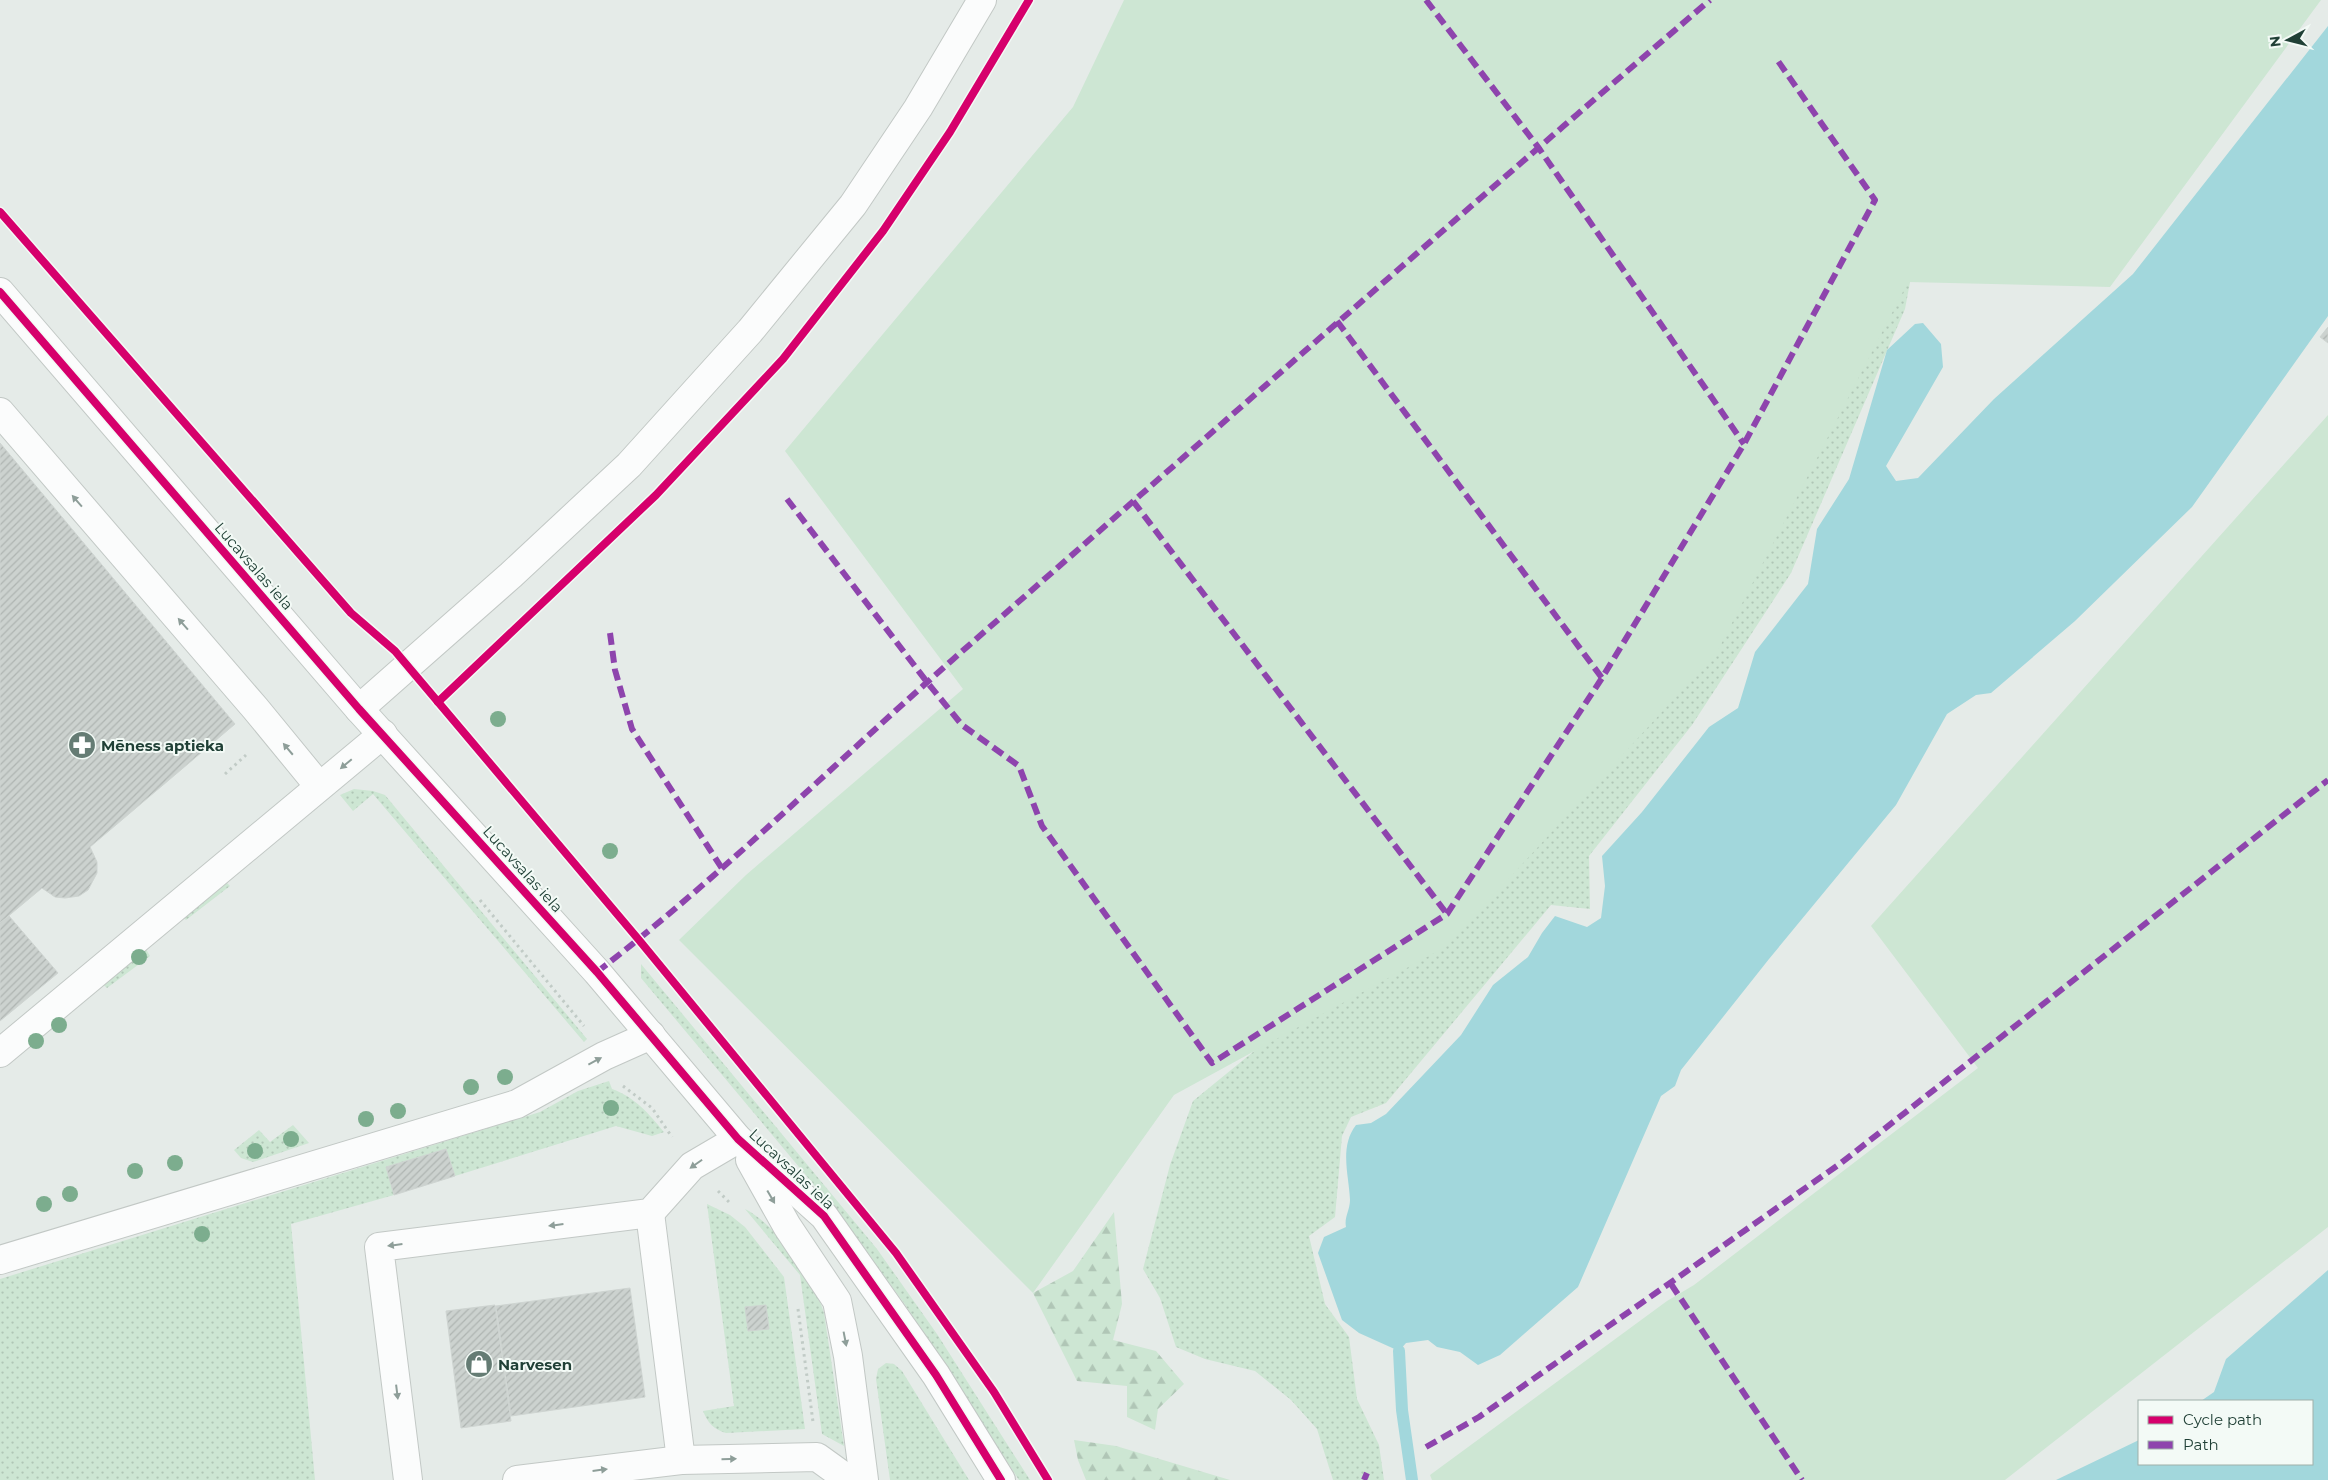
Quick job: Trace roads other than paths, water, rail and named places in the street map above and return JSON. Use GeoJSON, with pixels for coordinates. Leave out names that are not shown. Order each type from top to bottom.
{"type":"FeatureCollection","features":[{"type":"Feature","properties":{"kind":"street"},"geometry":{"type":"LineString","coordinates":[[359,709],[511,575],[629,465],[750,331],[853,205],[918,108],[982,0]]}},
{"type":"Feature","properties":{"kind":"street","name":"Lucavsalas iela"},"geometry":{"type":"LineString","coordinates":[[0,292],[359,709],[651,1035],[738,1139],[824,1216],[936,1375],[1001,1480]]}},
{"type":"Feature","properties":{"kind":"street"},"geometry":{"type":"LineString","coordinates":[[0,412],[255,708],[314,790]]}},
{"type":"Feature","properties":{"kind":"street"},"geometry":{"type":"LineString","coordinates":[[0,1054],[382,734]]}},
{"type":"Feature","properties":{"kind":"street"},"geometry":{"type":"LineString","coordinates":[[0,1260],[517,1104],[604,1056],[651,1035]]}},
{"type":"Feature","properties":{"kind":"street"},"geometry":{"type":"LineString","coordinates":[[408,1480],[379,1247],[650,1213],[692,1166],[738,1139]]}},
{"type":"Feature","properties":{"kind":"street","name":"Lucavsalas iela"},"geometry":{"type":"LineString","coordinates":[[738,1139],[787,1226],[837,1302],[848,1356],[864,1480]]}},
{"type":"Feature","properties":{"kind":"street"},"geometry":{"type":"LineString","coordinates":[[650,1213],[681,1460]]}},
{"type":"Feature","properties":{"kind":"street"},"geometry":{"type":"LineString","coordinates":[[517,1480],[681,1460],[817,1457],[849,1480]]}},
{"type":"Feature","properties":{"kind":"water"},"geometry":{"type":"Polygon","coordinates":[[[2328,26],[2328,316],[2192,507],[2075,621],[1991,693],[1976,695],[1947,714],[1896,805],[1769,959],[1681,1070],[1675,1086],[1661,1096],[1578,1287],[1500,1355],[1478,1365],[1460,1352],[1437,1347],[1428,1340],[1406,1343],[1399,1351],[1359,1333],[1342,1320],[1318,1253],[1324,1237],[1346,1227],[1350,1200],[1346,1152],[1351,1134],[1356,1125],[1371,1123],[1386,1114],[1461,1035],[1493,985],[1528,957],[1542,933],[1555,916],[1587,927],[1601,918],[1605,886],[1602,856],[1642,812],[1709,727],[1738,708],[1755,652],[1808,584],[1817,529],[1849,479],[1887,350],[1915,324],[1923,323],[1941,344],[1943,367],[1886,466],[1896,481],[1918,478],[1994,399],[2133,274],[2328,26]]]}},
{"type":"Feature","properties":{"kind":"water"},"geometry":{"type":"Polygon","coordinates":[[[2328,1270],[2328,1480],[2056,1480],[2138,1440],[2138,1465],[2313,1465],[2313,1400],[2202,1400],[2214,1392],[2226,1359],[2328,1270]]]}},
{"type":"Feature","properties":{"kind":"waterway"},"geometry":{"type":"LineString","coordinates":[[1399,1351],[1402,1410],[1412,1480]]}},
{"type":"Feature","properties":{"kind":"place","name":"Mēness aptieka"},"geometry":{"type":"Point","coordinates":[82,745]}},
{"type":"Feature","properties":{"kind":"place","name":"Narvesen"},"geometry":{"type":"Point","coordinates":[479,1364]}}]}
